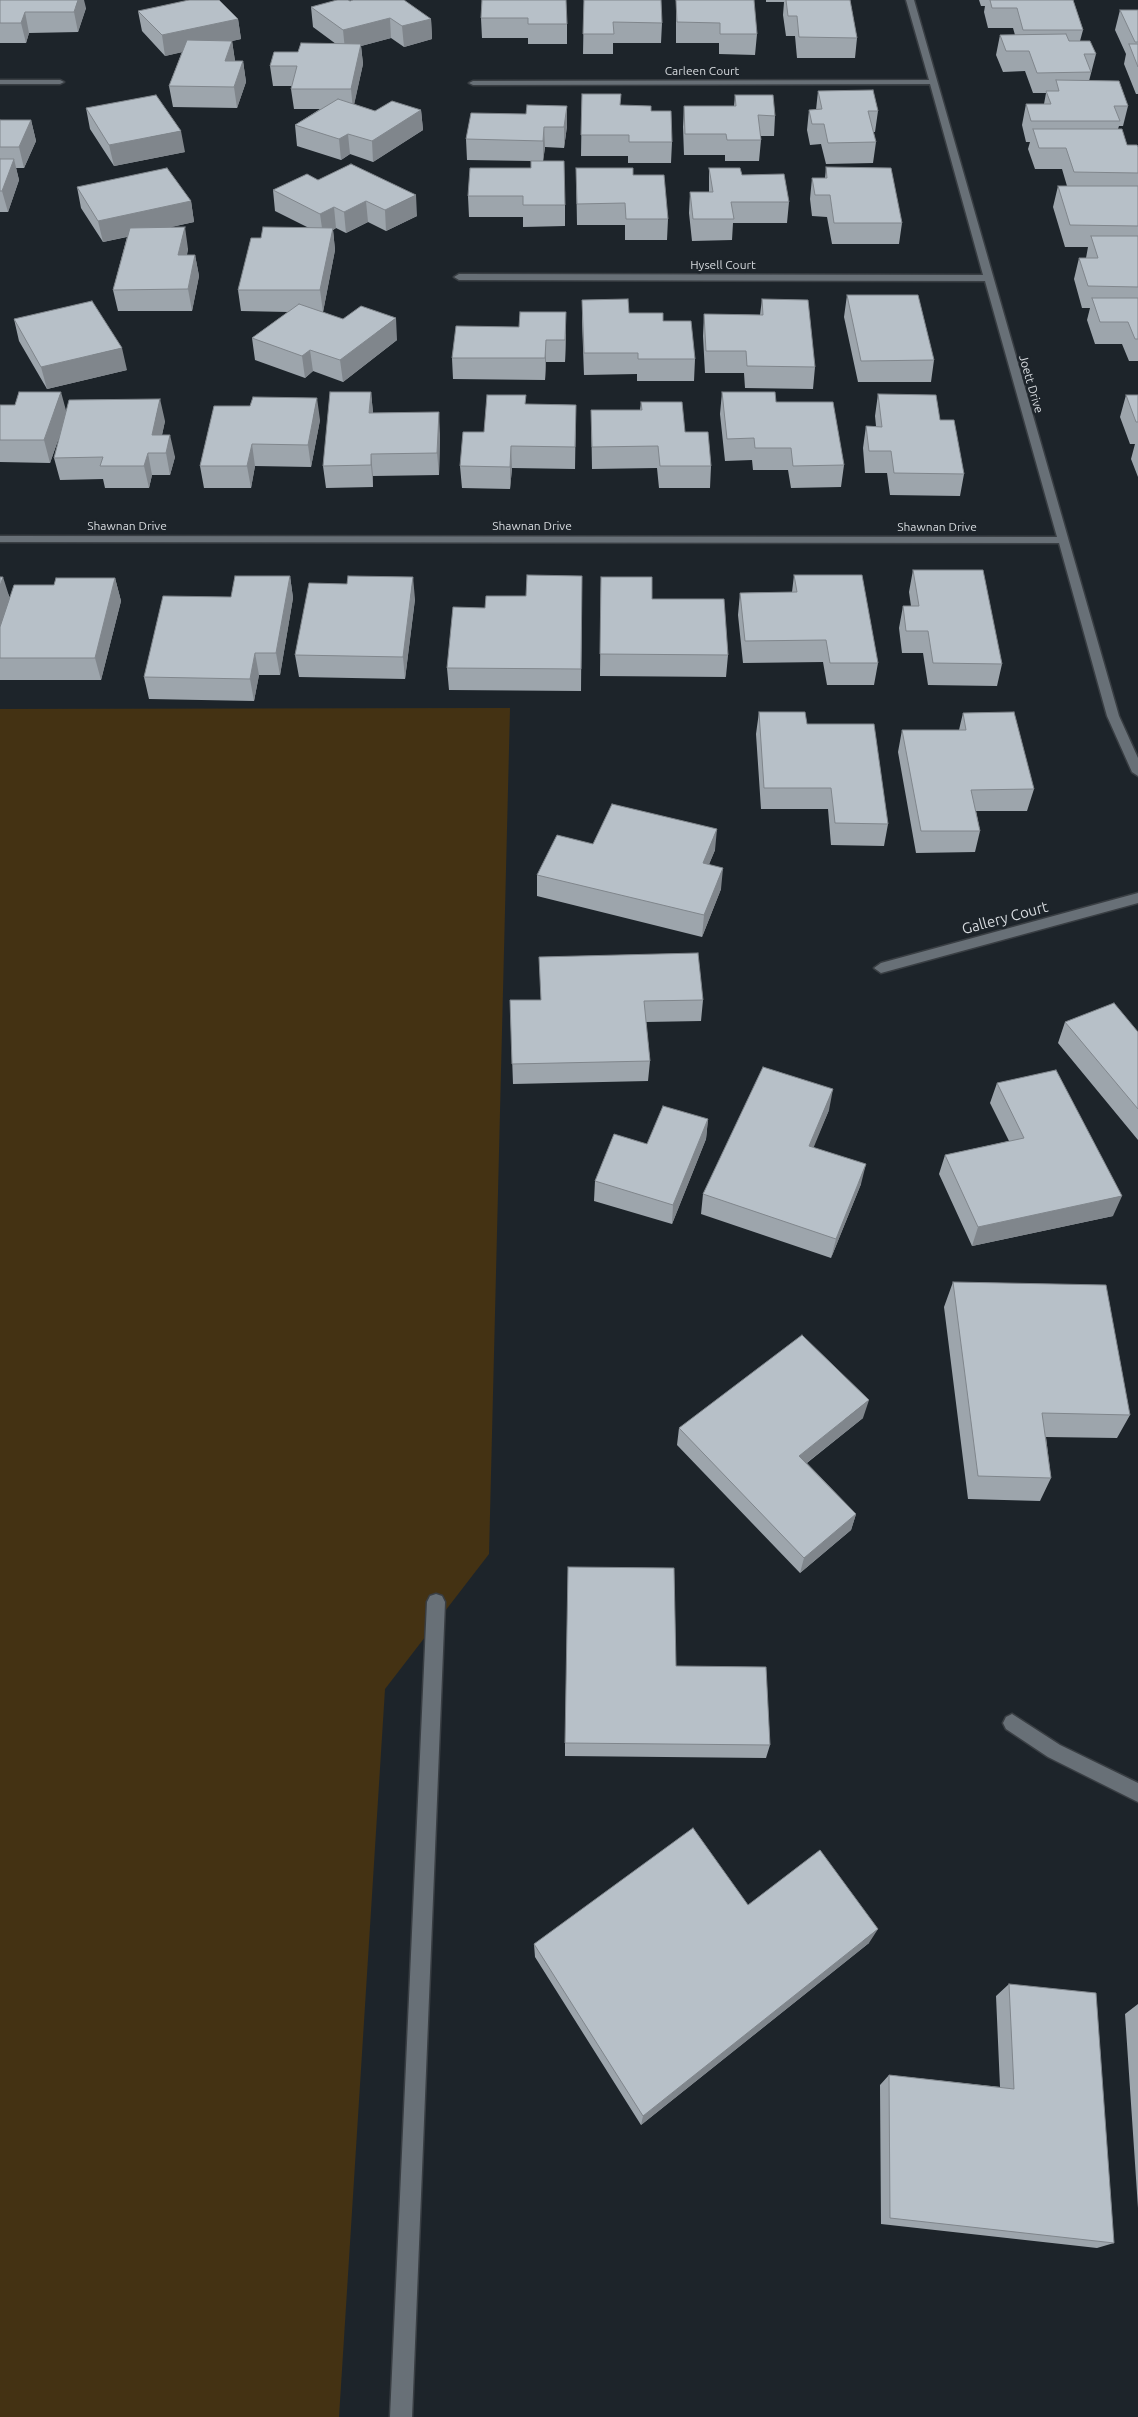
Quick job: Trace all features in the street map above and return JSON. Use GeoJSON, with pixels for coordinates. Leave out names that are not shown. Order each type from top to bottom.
{"type":"FeatureCollection","features":[{"type":"Feature","properties":{"kind":"street","name":"Joett Drive"},"geometry":{"type":"LineString","coordinates":[[910,0],[987,278],[1064,540],[1113,716],[1138,772]]}},
{"type":"Feature","properties":{"kind":"street"},"geometry":{"type":"LineString","coordinates":[[0,82],[60,82]]}},
{"type":"Feature","properties":{"kind":"street","name":"Carleen Court"},"geometry":{"type":"LineString","coordinates":[[473,83],[932,82]]}},
{"type":"Feature","properties":{"kind":"street","name":"Hysell Court"},"geometry":{"type":"LineString","coordinates":[[459,277],[987,278]]}},
{"type":"Feature","properties":{"kind":"street","name":"Shawnan Drive"},"geometry":{"type":"LineString","coordinates":[[0,539],[1064,540]]}},
{"type":"Feature","properties":{"kind":"street","name":"Gallery Court"},"geometry":{"type":"LineString","coordinates":[[881,968],[1138,898]]}},
{"type":"Feature","properties":{"kind":"street"},"geometry":{"type":"LineString","coordinates":[[401,2417],[436,1602]]}},
{"type":"Feature","properties":{"kind":"street"},"geometry":{"type":"LineString","coordinates":[[1012,1723],[1054,1751],[1099,1775],[1138,1792]]}},
{"type":"Feature","properties":{"kind":"shaded area"},"geometry":{"type":"Polygon","coordinates":[[[510,708],[489,1554],[385,1689],[339,2417],[0,2417],[0,709],[510,708]]]}},
{"type":"Feature","properties":{"kind":"building"},"geometry":{"type":"Polygon","coordinates":[[[0,0],[78,0],[74,12],[25,12],[21,23],[0,23],[0,0]]]}},
{"type":"Feature","properties":{"kind":"building"},"geometry":{"type":"Polygon","coordinates":[[[189,0],[219,0],[238,19],[162,35],[138,11],[189,0]]]}},
{"type":"Feature","properties":{"kind":"building"},"geometry":{"type":"Polygon","coordinates":[[[337,0],[404,0],[431,19],[402,26],[390,18],[343,30],[311,7],[337,0]]]}},
{"type":"Feature","properties":{"kind":"building"},"geometry":{"type":"Polygon","coordinates":[[[482,0],[566,0],[567,24],[528,24],[528,18],[481,18],[482,0]]]}},
{"type":"Feature","properties":{"kind":"building"},"geometry":{"type":"Polygon","coordinates":[[[584,0],[661,0],[662,23],[613,22],[614,34],[583,34],[584,0]]]}},
{"type":"Feature","properties":{"kind":"building"},"geometry":{"type":"Polygon","coordinates":[[[676,0],[754,0],[757,34],[720,34],[720,23],[677,22],[676,0]]]}},
{"type":"Feature","properties":{"kind":"building"},"geometry":{"type":"Polygon","coordinates":[[[786,0],[850,0],[857,38],[799,37],[797,16],[788,16],[786,0]]]}},
{"type":"Feature","properties":{"kind":"building"},"geometry":{"type":"Polygon","coordinates":[[[990,0],[1073,0],[1083,30],[1023,30],[1017,8],[992,8],[990,0]]]}},
{"type":"Feature","properties":{"kind":"building"},"geometry":{"type":"Polygon","coordinates":[[[1120,10],[1138,10],[1138,42],[1135,42],[1120,10]]]}},
{"type":"Feature","properties":{"kind":"building"},"geometry":{"type":"Polygon","coordinates":[[[1066,34],[1069,41],[1090,41],[1096,54],[1084,54],[1091,72],[1037,73],[1029,51],[1006,51],[1000,35],[1066,34]]]}},
{"type":"Feature","properties":{"kind":"building"},"geometry":{"type":"Polygon","coordinates":[[[187,40],[232,41],[225,61],[243,61],[234,87],[169,86],[187,40]]]}},
{"type":"Feature","properties":{"kind":"building"},"geometry":{"type":"Polygon","coordinates":[[[301,43],[361,44],[351,89],[291,89],[297,66],[270,66],[274,52],[298,52],[301,43]]]}},
{"type":"Feature","properties":{"kind":"building"},"geometry":{"type":"Polygon","coordinates":[[[1129,44],[1138,44],[1138,67],[1129,44]]]}},
{"type":"Feature","properties":{"kind":"building"},"geometry":{"type":"Polygon","coordinates":[[[1056,80],[1119,81],[1128,106],[1114,106],[1120,121],[1031,121],[1026,104],[1051,104],[1046,91],[1059,91],[1056,80]]]}},
{"type":"Feature","properties":{"kind":"building"},"geometry":{"type":"Polygon","coordinates":[[[873,90],[878,111],[868,111],[876,142],[828,143],[824,124],[812,124],[809,110],[822,109],[818,91],[873,90]]]}},
{"type":"Feature","properties":{"kind":"building"},"geometry":{"type":"Polygon","coordinates":[[[582,94],[621,94],[620,105],[651,106],[651,111],[671,111],[672,142],[629,142],[629,135],[581,135],[582,94]]]}},
{"type":"Feature","properties":{"kind":"building"},"geometry":{"type":"Polygon","coordinates":[[[156,95],[181,131],[109,145],[86,108],[156,95]]]}},
{"type":"Feature","properties":{"kind":"building"},"geometry":{"type":"Polygon","coordinates":[[[735,95],[773,95],[775,116],[758,115],[761,140],[727,140],[726,134],[685,134],[684,106],[736,106],[735,95]]]}},
{"type":"Feature","properties":{"kind":"building"},"geometry":{"type":"Polygon","coordinates":[[[338,99],[375,111],[392,101],[421,110],[372,141],[348,134],[339,139],[295,125],[338,99]]]}},
{"type":"Feature","properties":{"kind":"building"},"geometry":{"type":"Polygon","coordinates":[[[527,105],[567,106],[564,127],[544,127],[543,141],[466,139],[471,113],[526,114],[527,105]]]}},
{"type":"Feature","properties":{"kind":"building"},"geometry":{"type":"Polygon","coordinates":[[[0,120],[31,120],[19,147],[0,147],[0,120]]]}},
{"type":"Feature","properties":{"kind":"building"},"geometry":{"type":"Polygon","coordinates":[[[1033,129],[1122,129],[1127,145],[1137,145],[1138,147],[1138,173],[1074,172],[1066,148],[1039,148],[1033,129]]]}},
{"type":"Feature","properties":{"kind":"building"},"geometry":{"type":"Polygon","coordinates":[[[0,159],[14,159],[2,191],[0,191],[0,159]]]}},
{"type":"Feature","properties":{"kind":"building"},"geometry":{"type":"Polygon","coordinates":[[[531,161],[564,161],[565,205],[523,205],[523,196],[468,196],[470,168],[531,168],[531,161]]]}},
{"type":"Feature","properties":{"kind":"building"},"geometry":{"type":"Polygon","coordinates":[[[351,164],[416,195],[385,210],[366,201],[344,212],[334,207],[320,214],[273,190],[307,174],[318,180],[351,164]]]}},
{"type":"Feature","properties":{"kind":"building"},"geometry":{"type":"Polygon","coordinates":[[[826,167],[891,168],[902,223],[834,223],[830,195],[815,195],[812,178],[827,178],[826,167]]]}},
{"type":"Feature","properties":{"kind":"building"},"geometry":{"type":"Polygon","coordinates":[[[167,168],[191,201],[98,221],[77,187],[167,168]]]}},
{"type":"Feature","properties":{"kind":"building"},"geometry":{"type":"Polygon","coordinates":[[[576,168],[633,168],[633,175],[664,175],[668,219],[626,219],[625,203],[577,204],[576,168]]]}},
{"type":"Feature","properties":{"kind":"building"},"geometry":{"type":"Polygon","coordinates":[[[709,168],[740,168],[742,175],[784,174],[789,202],[731,202],[734,219],[693,219],[690,192],[713,192],[709,168]]]}},
{"type":"Feature","properties":{"kind":"building"},"geometry":{"type":"Polygon","coordinates":[[[1058,186],[1138,186],[1138,226],[1070,225],[1058,186]]]}},
{"type":"Feature","properties":{"kind":"building"},"geometry":{"type":"Polygon","coordinates":[[[185,227],[178,255],[195,255],[188,289],[113,290],[130,228],[185,227]]]}},
{"type":"Feature","properties":{"kind":"building"},"geometry":{"type":"Polygon","coordinates":[[[263,227],[333,228],[320,290],[238,290],[251,238],[261,238],[263,227]]]}},
{"type":"Feature","properties":{"kind":"building"},"geometry":{"type":"Polygon","coordinates":[[[1091,236],[1138,236],[1138,287],[1088,286],[1079,258],[1098,258],[1091,236]]]}},
{"type":"Feature","properties":{"kind":"building"},"geometry":{"type":"Polygon","coordinates":[[[847,295],[918,295],[934,360],[861,361],[847,295]]]}},
{"type":"Feature","properties":{"kind":"building"},"geometry":{"type":"Polygon","coordinates":[[[1092,298],[1138,298],[1138,339],[1135,339],[1128,322],[1100,322],[1092,298]]]}},
{"type":"Feature","properties":{"kind":"building"},"geometry":{"type":"Polygon","coordinates":[[[628,299],[629,313],[663,313],[663,321],[691,321],[695,359],[638,359],[638,353],[584,353],[582,300],[628,299]]]}},
{"type":"Feature","properties":{"kind":"building"},"geometry":{"type":"Polygon","coordinates":[[[762,299],[808,300],[815,367],[747,366],[746,351],[706,351],[704,314],[763,315],[762,299]]]}},
{"type":"Feature","properties":{"kind":"building"},"geometry":{"type":"Polygon","coordinates":[[[92,301],[122,348],[41,367],[14,319],[92,301]]]}},
{"type":"Feature","properties":{"kind":"building"},"geometry":{"type":"Polygon","coordinates":[[[299,304],[343,319],[361,306],[396,318],[340,360],[310,350],[302,356],[252,338],[299,304]]]}},
{"type":"Feature","properties":{"kind":"building"},"geometry":{"type":"Polygon","coordinates":[[[520,312],[566,312],[565,340],[546,340],[545,358],[452,358],[456,326],[519,327],[520,312]]]}},
{"type":"Feature","properties":{"kind":"building"},"geometry":{"type":"Polygon","coordinates":[[[19,392],[61,392],[44,440],[0,440],[0,405],[15,405],[19,392]]]}},
{"type":"Feature","properties":{"kind":"building"},"geometry":{"type":"Polygon","coordinates":[[[330,392],[371,392],[369,413],[439,412],[437,453],[371,454],[371,465],[323,466],[330,392]]]}},
{"type":"Feature","properties":{"kind":"building"},"geometry":{"type":"Polygon","coordinates":[[[722,392],[775,392],[776,402],[833,402],[844,465],[793,466],[791,448],[755,448],[754,438],[727,439],[722,392]]]}},
{"type":"Feature","properties":{"kind":"building"},"geometry":{"type":"Polygon","coordinates":[[[878,394],[936,395],[940,420],[954,420],[964,474],[894,473],[891,451],[869,451],[866,426],[882,427],[878,394]]]}},
{"type":"Feature","properties":{"kind":"building"},"geometry":{"type":"Polygon","coordinates":[[[487,395],[526,395],[525,404],[576,405],[575,447],[511,446],[510,467],[460,466],[463,432],[484,432],[487,395]]]}},
{"type":"Feature","properties":{"kind":"building"},"geometry":{"type":"Polygon","coordinates":[[[1126,395],[1138,395],[1138,422],[1136,422],[1126,395]]]}},
{"type":"Feature","properties":{"kind":"building"},"geometry":{"type":"Polygon","coordinates":[[[253,397],[317,398],[308,445],[252,444],[247,466],[200,466],[214,406],[250,406],[253,397]]]}},
{"type":"Feature","properties":{"kind":"building"},"geometry":{"type":"Polygon","coordinates":[[[160,399],[152,435],[170,435],[166,453],[148,453],[144,466],[100,466],[103,457],[54,458],[69,400],[160,399]]]}},
{"type":"Feature","properties":{"kind":"building"},"geometry":{"type":"Polygon","coordinates":[[[641,402],[682,402],[685,432],[708,432],[711,466],[660,466],[658,446],[592,447],[591,410],[642,410],[641,402]]]}},
{"type":"Feature","properties":{"kind":"building"},"geometry":{"type":"Polygon","coordinates":[[[913,570],[983,570],[1002,664],[933,663],[928,631],[906,631],[903,606],[919,606],[913,570]]]}},
{"type":"Feature","properties":{"kind":"building"},"geometry":{"type":"Polygon","coordinates":[[[527,575],[582,576],[581,669],[447,668],[453,607],[485,608],[486,596],[526,596],[527,575]]]}},
{"type":"Feature","properties":{"kind":"building"},"geometry":{"type":"Polygon","coordinates":[[[794,575],[862,575],[878,663],[830,663],[826,640],[745,641],[740,593],[797,592],[794,575]]]}},
{"type":"Feature","properties":{"kind":"building"},"geometry":{"type":"Polygon","coordinates":[[[235,576],[290,576],[276,653],[255,653],[250,679],[144,677],[163,596],[231,597],[235,576]]]}},
{"type":"Feature","properties":{"kind":"building"},"geometry":{"type":"Polygon","coordinates":[[[348,576],[413,577],[403,657],[295,655],[309,583],[347,584],[348,576]]]}},
{"type":"Feature","properties":{"kind":"building"},"geometry":{"type":"Polygon","coordinates":[[[601,577],[652,577],[652,599],[724,599],[728,655],[600,654],[601,577]]]}},
{"type":"Feature","properties":{"kind":"building"},"geometry":{"type":"Polygon","coordinates":[[[56,578],[115,578],[95,658],[0,658],[0,627],[14,585],[54,585],[56,578]]]}},
{"type":"Feature","properties":{"kind":"building"},"geometry":{"type":"Polygon","coordinates":[[[759,712],[805,712],[807,724],[874,724],[888,824],[835,823],[831,788],[764,788],[759,712]]]}},
{"type":"Feature","properties":{"kind":"building"},"geometry":{"type":"Polygon","coordinates":[[[1014,712],[1034,789],[971,790],[980,831],[921,831],[902,730],[966,730],[963,713],[1014,712]]]}},
{"type":"Feature","properties":{"kind":"building"},"geometry":{"type":"Polygon","coordinates":[[[612,804],[717,829],[703,863],[723,868],[704,915],[537,875],[557,835],[593,844],[612,804]]]}},
{"type":"Feature","properties":{"kind":"building"},"geometry":{"type":"Polygon","coordinates":[[[698,953],[703,1000],[644,1001],[650,1061],[512,1064],[510,1000],[541,1000],[539,957],[698,953]]]}},
{"type":"Feature","properties":{"kind":"building"},"geometry":{"type":"Polygon","coordinates":[[[1114,1003],[1138,1032],[1138,1109],[1065,1022],[1114,1003]]]}},
{"type":"Feature","properties":{"kind":"building"},"geometry":{"type":"Polygon","coordinates":[[[763,1067],[833,1089],[809,1146],[866,1164],[836,1239],[703,1194],[763,1067]]]}},
{"type":"Feature","properties":{"kind":"building"},"geometry":{"type":"Polygon","coordinates":[[[1056,1070],[1122,1196],[978,1227],[945,1155],[1024,1138],[997,1083],[1056,1070]]]}},
{"type":"Feature","properties":{"kind":"building"},"geometry":{"type":"Polygon","coordinates":[[[663,1106],[708,1119],[673,1205],[595,1181],[614,1134],[647,1144],[663,1106]]]}},
{"type":"Feature","properties":{"kind":"building"},"geometry":{"type":"Polygon","coordinates":[[[953,1282],[1106,1285],[1130,1415],[1042,1413],[1051,1478],[978,1476],[953,1282]]]}},
{"type":"Feature","properties":{"kind":"building"},"geometry":{"type":"Polygon","coordinates":[[[802,1335],[869,1400],[799,1456],[856,1514],[804,1558],[679,1428],[802,1335]]]}},
{"type":"Feature","properties":{"kind":"building"},"geometry":{"type":"Polygon","coordinates":[[[568,1567],[674,1568],[676,1666],[766,1667],[770,1745],[565,1743],[568,1567]]]}},
{"type":"Feature","properties":{"kind":"building"},"geometry":{"type":"Polygon","coordinates":[[[693,1828],[748,1905],[820,1850],[878,1929],[643,2116],[534,1944],[693,1828]]]}},
{"type":"Feature","properties":{"kind":"building"},"geometry":{"type":"Polygon","coordinates":[[[1009,1984],[1096,1993],[1114,2243],[890,2218],[889,2075],[1014,2089],[1009,1984]]]}}]}
